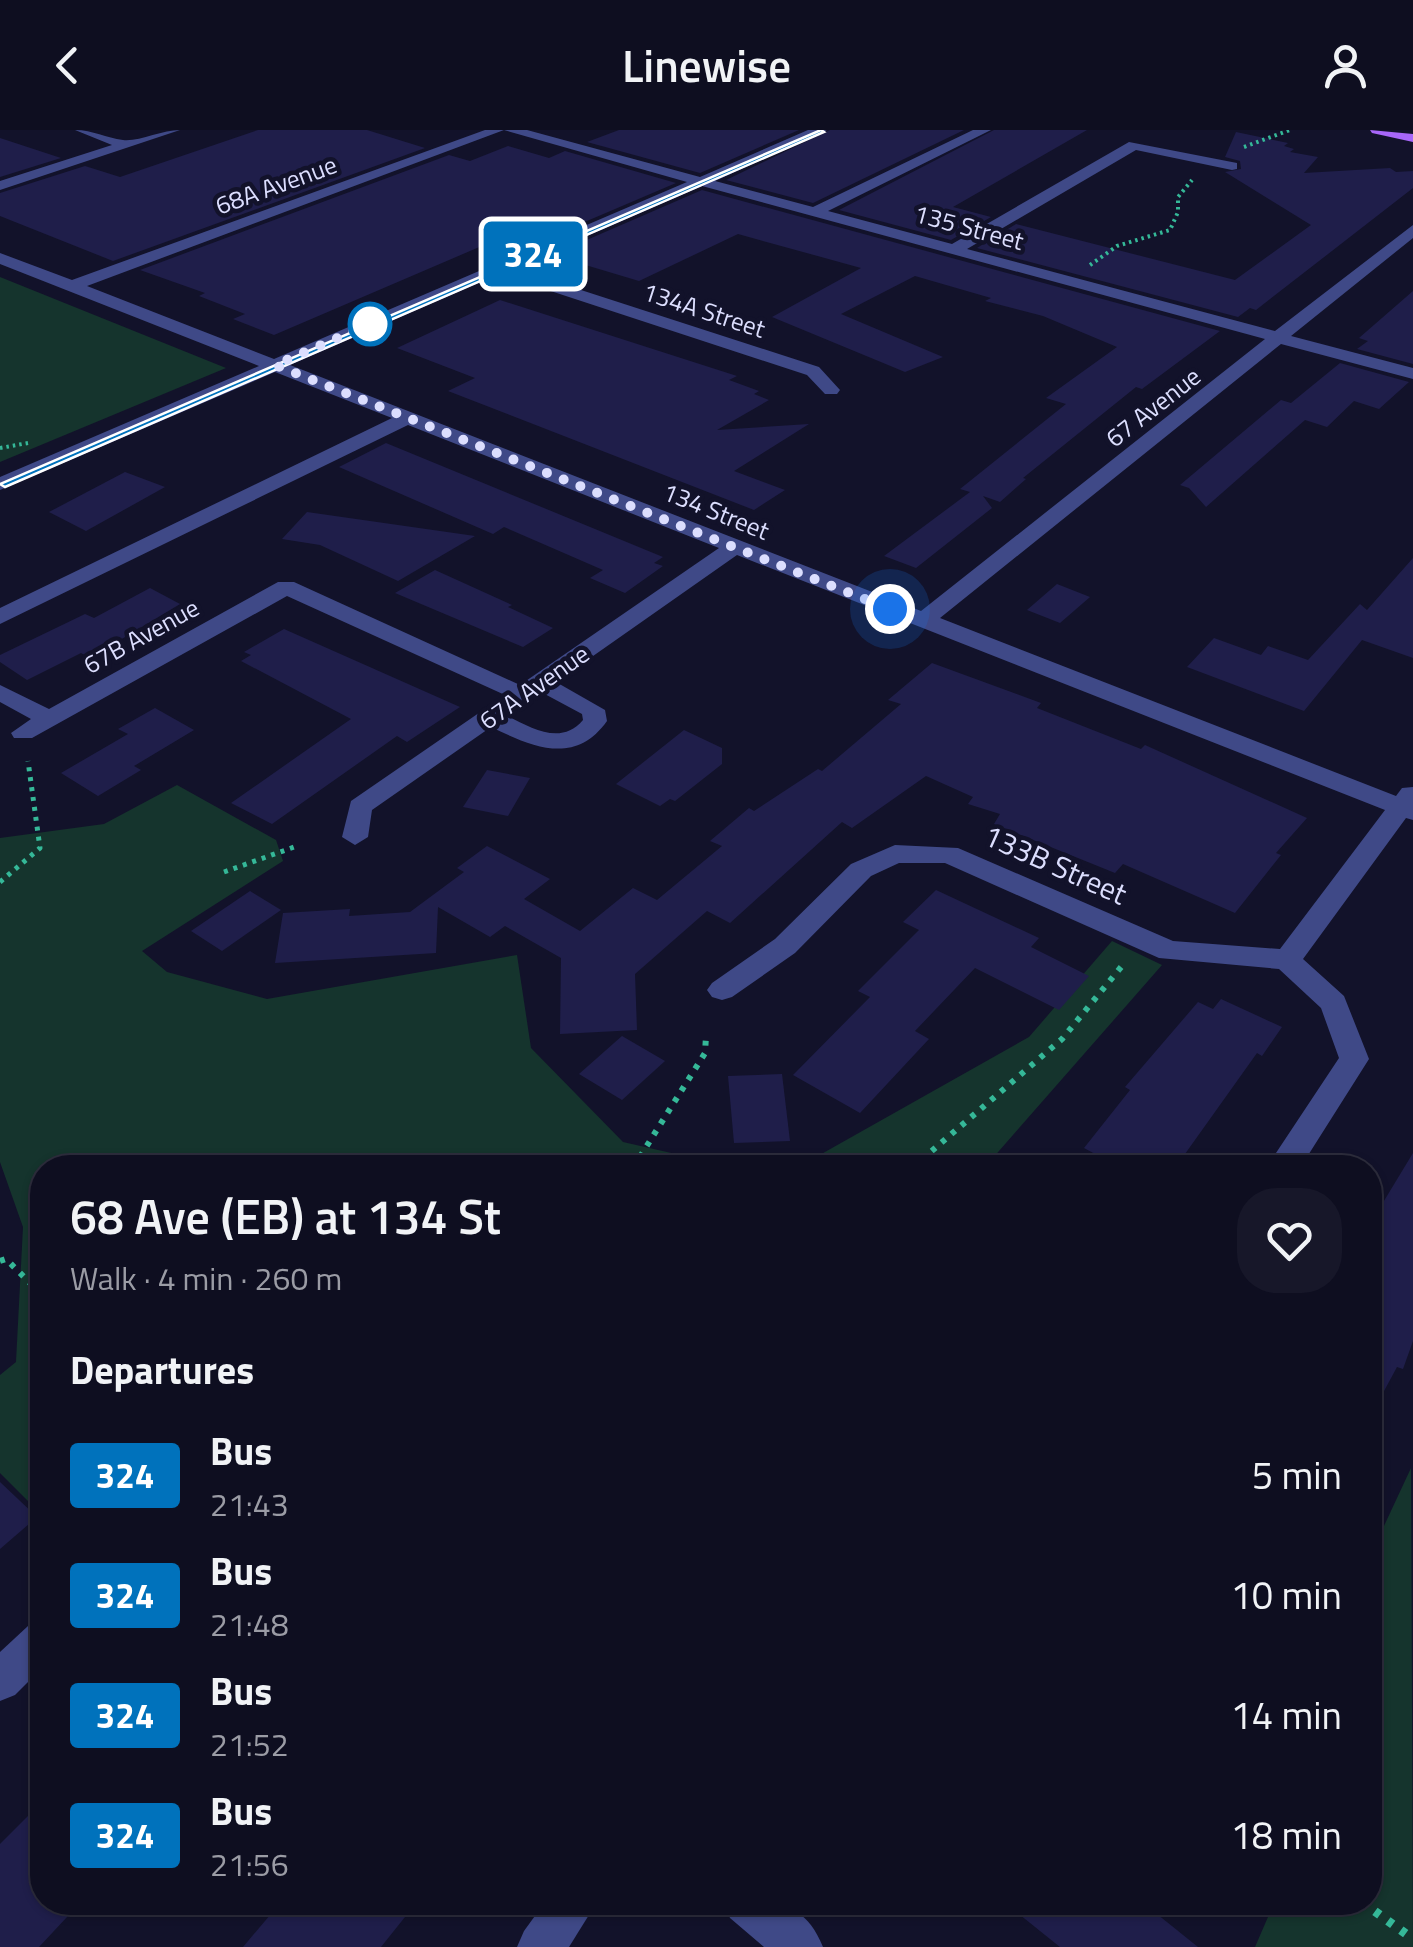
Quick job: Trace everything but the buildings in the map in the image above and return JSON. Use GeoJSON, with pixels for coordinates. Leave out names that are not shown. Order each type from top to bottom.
{"type":"FeatureCollection","features":[{"type":"Feature","properties":{"kind":"main road"},"geometry":{"type":"LineString","coordinates":[[1377,130],[1413,138]]}},
{"type":"Feature","properties":{"kind":"street"},"geometry":{"type":"LineString","coordinates":[[82,130],[125,145]]}},
{"type":"Feature","properties":{"kind":"street"},"geometry":{"type":"LineString","coordinates":[[0,186],[174,130]]}},
{"type":"Feature","properties":{"kind":"street","name":"68A Avenue"},"geometry":{"type":"LineString","coordinates":[[72,286],[498,130]]}},
{"type":"Feature","properties":{"kind":"street","name":"135 Street"},"geometry":{"type":"LineString","coordinates":[[512,130],[1413,374]]}},
{"type":"Feature","properties":{"kind":"street"},"geometry":{"type":"LineString","coordinates":[[0,484],[820,130]]}},
{"type":"Feature","properties":{"kind":"street"},"geometry":{"type":"LineString","coordinates":[[814,212],[984,130]]}},
{"type":"Feature","properties":{"kind":"street"},"geometry":{"type":"LineString","coordinates":[[955,249],[1139,138],[1122,130]]}},
{"type":"Feature","properties":{"kind":"street"},"geometry":{"type":"LineString","coordinates":[[1134,144],[1232,166]]}},
{"type":"Feature","properties":{"kind":"street","name":"67 Avenue"},"geometry":{"type":"LineString","coordinates":[[923,622],[1413,230]]}},
{"type":"Feature","properties":{"kind":"street","name":"134 Street"},"geometry":{"type":"LineString","coordinates":[[0,258],[923,622],[1409,804]]}},
{"type":"Feature","properties":{"kind":"street","name":"134A Street"},"geometry":{"type":"LineString","coordinates":[[498,269],[813,371],[831,390]]}},
{"type":"Feature","properties":{"kind":"street"},"geometry":{"type":"LineString","coordinates":[[0,617],[408,416]]}},
{"type":"Feature","properties":{"kind":"street","name":"67A Avenue"},"geometry":{"type":"LineString","coordinates":[[355,837],[360,808],[733,548]]}},
{"type":"Feature","properties":{"kind":"street","name":"67B Avenue"},"geometry":{"type":"LineString","coordinates":[[23,733],[286,587],[532,689]]}},
{"type":"Feature","properties":{"kind":"street"},"geometry":{"type":"LineString","coordinates":[[490,718],[552,743],[570,742],[588,734],[595,721],[592,710],[532,689]]}},
{"type":"Feature","properties":{"kind":"street"},"geometry":{"type":"LineString","coordinates":[[0,692],[49,719]]}},
{"type":"Feature","properties":{"kind":"street"},"geometry":{"type":"LineString","coordinates":[[1291,1155],[1354,1059],[1334,1003],[1287,960],[1409,804]]}},
{"type":"Feature","properties":{"kind":"street","name":"133B Street"},"geometry":{"type":"LineString","coordinates":[[722,990],[785,946],[861,870],[895,854],[950,854],[1170,951],[1287,960]]}},
{"type":"Feature","properties":{"kind":"street"},"geometry":{"type":"LineString","coordinates":[[0,1680],[30,1651]]}},
{"type":"Feature","properties":{"kind":"street"},"geometry":{"type":"LineString","coordinates":[[540,1947],[564,1915]]}},
{"type":"Feature","properties":{"kind":"street"},"geometry":{"type":"LineString","coordinates":[[762,1915],[800,1947]]}},
{"type":"Feature","properties":{"kind":"path"},"geometry":{"type":"LineString","coordinates":[[1242,148],[1290,130]]}},
{"type":"Feature","properties":{"kind":"path"},"geometry":{"type":"LineString","coordinates":[[1088,266],[1116,246],[1158,236],[1176,225],[1181,217],[1178,197],[1201,172]]}},
{"type":"Feature","properties":{"kind":"path"},"geometry":{"type":"LineString","coordinates":[[0,882],[40,848],[28,761]]}},
{"type":"Feature","properties":{"kind":"path"},"geometry":{"type":"LineString","coordinates":[[224,872],[298,846]]}},
{"type":"Feature","properties":{"kind":"path"},"geometry":{"type":"LineString","coordinates":[[927,1155],[1062,1039],[1135,953]]}},
{"type":"Feature","properties":{"kind":"path"},"geometry":{"type":"LineString","coordinates":[[642,1155],[705,1053],[706,1036]]}},
{"type":"Feature","properties":{"kind":"path"},"geometry":{"type":"LineString","coordinates":[[0,1261],[6,1259],[30,1285]]}},
{"type":"Feature","properties":{"kind":"path"},"geometry":{"type":"LineString","coordinates":[[1380,1915],[1413,1939]]}},
{"type":"Feature","properties":{"kind":"green space"},"geometry":{"type":"Polygon","coordinates":[[[0,277],[226,368],[0,462],[0,277]]]}},
{"type":"Feature","properties":{"kind":"green space"},"geometry":{"type":"Polygon","coordinates":[[[177,785],[276,840],[283,861],[142,951],[167,972],[267,999],[517,955],[531,1048],[623,1142],[680,1155],[30,1155],[30,1503],[0,1473],[0,1375],[16,1362],[23,1227],[0,1162],[0,838],[104,824],[177,785]]]}},
{"type":"Feature","properties":{"kind":"green space"},"geometry":{"type":"Polygon","coordinates":[[[1112,941],[1162,965],[996,1155],[820,1155],[1029,1037],[1112,941]]]}},
{"type":"Feature","properties":{"kind":"green space"},"geometry":{"type":"Polygon","coordinates":[[[1411,1468],[1413,1947],[1255,1947],[1269,1915],[1382,1915],[1382,1530],[1411,1468]]]}},
{"type":"Feature","properties":{"kind":"bus line","name":"324"},"geometry":{"type":"LineString","coordinates":[[0,484],[821,130]]}},
{"type":"Feature","properties":{"kind":"route"},"geometry":{"type":"LineString","coordinates":[[370,324],[275,365],[890,609]]}}]}
